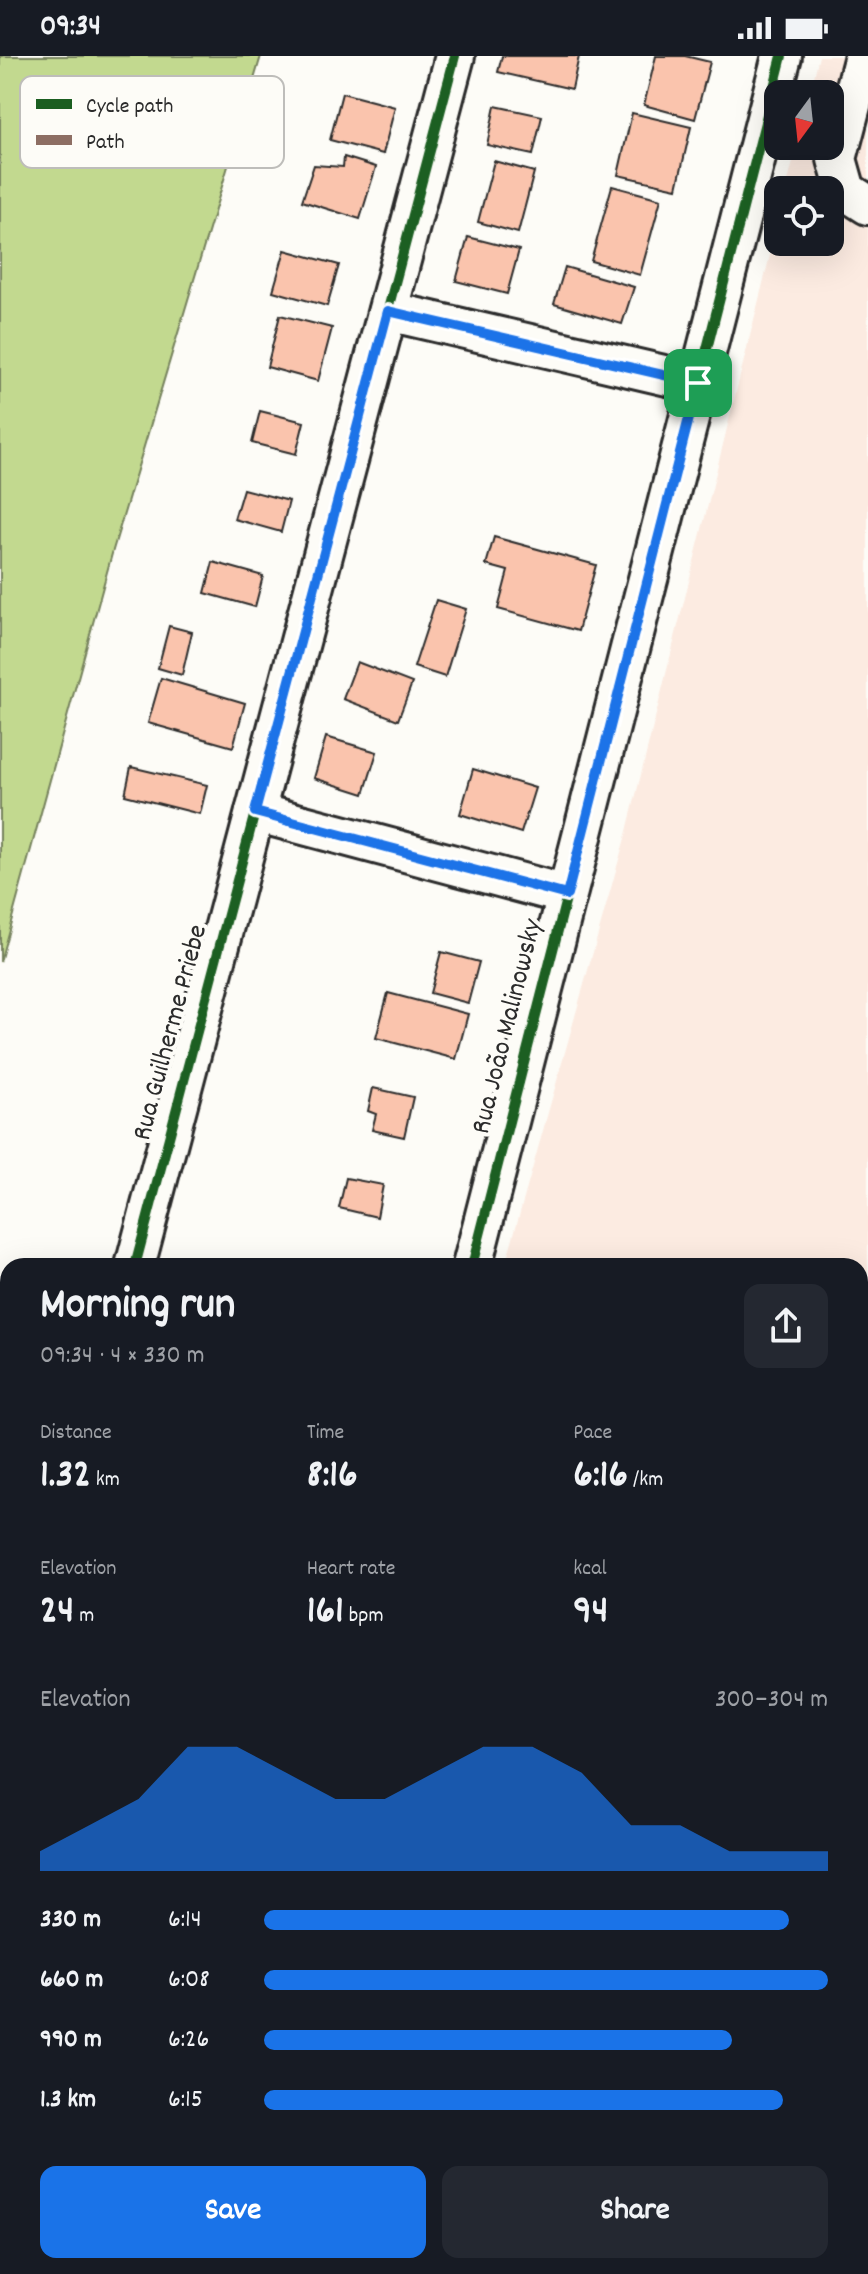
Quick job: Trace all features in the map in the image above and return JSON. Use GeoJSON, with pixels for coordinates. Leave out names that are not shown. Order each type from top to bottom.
{"type":"FeatureCollection","features":[{"type":"Feature","properties":{"kind":"street","name":"Rua Guilherme Priebe"},"geometry":{"type":"LineString","coordinates":[[137,1258],[455,56]]}},
{"type":"Feature","properties":{"kind":"street","name":"Rua João Malinowsky"},"geometry":{"type":"LineString","coordinates":[[474,1258],[782,56]]}},
{"type":"Feature","properties":{"kind":"street"},"geometry":{"type":"LineString","coordinates":[[864,56],[837,159],[846,191],[868,205]]}},
{"type":"Feature","properties":{"kind":"street"},"geometry":{"type":"LineString","coordinates":[[388,311],[698,383]]}},
{"type":"Feature","properties":{"kind":"street"},"geometry":{"type":"LineString","coordinates":[[255,812],[567,895]]}},
{"type":"Feature","properties":{"kind":"shaded area"},"geometry":{"type":"Polygon","coordinates":[[[819,56],[868,56],[868,1258],[507,1258],[627,831],[770,256],[844,256],[844,176],[790,176],[794,160],[844,160],[844,80],[813,80],[819,56]]]}},
{"type":"Feature","properties":{"kind":"green space"},"geometry":{"type":"Polygon","coordinates":[[[0,56],[261,56],[255,76],[20,76],[20,168],[227,168],[113,550],[0,962],[0,56]]]}},
{"type":"Feature","properties":{"kind":"building"},"geometry":{"type":"Polygon","coordinates":[[[502,56],[579,56],[572,89],[498,72],[502,56]]]}},
{"type":"Feature","properties":{"kind":"building"},"geometry":{"type":"Polygon","coordinates":[[[656,56],[685,56],[710,62],[695,119],[644,105],[656,56]]]}},
{"type":"Feature","properties":{"kind":"building"},"geometry":{"type":"Polygon","coordinates":[[[342,93],[395,107],[383,154],[330,140],[342,93]]]}},
{"type":"Feature","properties":{"kind":"building"},"geometry":{"type":"Polygon","coordinates":[[[495,106],[542,116],[533,155],[487,145],[495,106]]]}},
{"type":"Feature","properties":{"kind":"building"},"geometry":{"type":"Polygon","coordinates":[[[632,113],[691,127],[677,188],[618,175],[632,113]]]}},
{"type":"Feature","properties":{"kind":"building"},"geometry":{"type":"Polygon","coordinates":[[[344,157],[376,167],[360,219],[302,201],[314,165],[343,167],[344,157]]]}},
{"type":"Feature","properties":{"kind":"building"},"geometry":{"type":"Polygon","coordinates":[[[494,161],[534,172],[518,233],[478,222],[494,161]]]}},
{"type":"Feature","properties":{"kind":"building"},"geometry":{"type":"Polygon","coordinates":[[[612,186],[661,199],[640,275],[591,261],[612,186]]]}},
{"type":"Feature","properties":{"kind":"building"},"geometry":{"type":"Polygon","coordinates":[[[468,237],[519,250],[507,294],[456,281],[468,237]]]}},
{"type":"Feature","properties":{"kind":"building"},"geometry":{"type":"Polygon","coordinates":[[[285,250],[339,265],[327,306],[273,291],[285,250]]]}},
{"type":"Feature","properties":{"kind":"building"},"geometry":{"type":"Polygon","coordinates":[[[565,267],[634,287],[622,324],[554,304],[565,267]]]}},
{"type":"Feature","properties":{"kind":"building"},"geometry":{"type":"Polygon","coordinates":[[[280,315],[332,328],[318,381],[267,367],[280,315]]]}},
{"type":"Feature","properties":{"kind":"building"},"geometry":{"type":"Polygon","coordinates":[[[260,411],[304,422],[296,454],[252,443],[260,411]]]}},
{"type":"Feature","properties":{"kind":"building"},"geometry":{"type":"Polygon","coordinates":[[[243,489],[289,501],[281,532],[234,519],[243,489]]]}},
{"type":"Feature","properties":{"kind":"building"},"geometry":{"type":"Polygon","coordinates":[[[494,537],[596,565],[578,631],[498,609],[508,571],[486,565],[494,537]]]}},
{"type":"Feature","properties":{"kind":"building"},"geometry":{"type":"Polygon","coordinates":[[[213,562],[263,576],[255,607],[205,593],[213,562]]]}},
{"type":"Feature","properties":{"kind":"building"},"geometry":{"type":"Polygon","coordinates":[[[436,600],[466,609],[445,677],[414,667],[436,600]]]}},
{"type":"Feature","properties":{"kind":"building"},"geometry":{"type":"Polygon","coordinates":[[[169,626],[192,632],[182,675],[158,668],[169,626]]]}},
{"type":"Feature","properties":{"kind":"building"},"geometry":{"type":"Polygon","coordinates":[[[357,662],[412,683],[398,720],[343,699],[357,662]]]}},
{"type":"Feature","properties":{"kind":"building"},"geometry":{"type":"Polygon","coordinates":[[[161,678],[245,703],[233,747],[148,723],[161,678]]]}},
{"type":"Feature","properties":{"kind":"building"},"geometry":{"type":"Polygon","coordinates":[[[326,737],[377,752],[364,794],[314,778],[326,737]]]}},
{"type":"Feature","properties":{"kind":"building"},"geometry":{"type":"Polygon","coordinates":[[[131,767],[207,785],[200,814],[125,795],[131,767]]]}},
{"type":"Feature","properties":{"kind":"building"},"geometry":{"type":"Polygon","coordinates":[[[473,769],[535,788],[521,833],[460,814],[473,769]]]}},
{"type":"Feature","properties":{"kind":"building"},"geometry":{"type":"Polygon","coordinates":[[[441,952],[479,962],[468,1003],[430,993],[441,952]]]}},
{"type":"Feature","properties":{"kind":"building"},"geometry":{"type":"Polygon","coordinates":[[[388,993],[468,1014],[456,1059],[376,1038],[388,993]]]}},
{"type":"Feature","properties":{"kind":"building"},"geometry":{"type":"Polygon","coordinates":[[[373,1088],[413,1097],[404,1137],[372,1130],[376,1114],[368,1111],[373,1088]]]}},
{"type":"Feature","properties":{"kind":"building"},"geometry":{"type":"Polygon","coordinates":[[[346,1178],[383,1185],[377,1217],[339,1208],[346,1178]]]}},
{"type":"Feature","properties":{"kind":"cycle path"},"geometry":{"type":"LineString","coordinates":[[137,1258],[455,56]]}},
{"type":"Feature","properties":{"kind":"cycle path"},"geometry":{"type":"LineString","coordinates":[[474,1258],[782,56]]}},
{"type":"Feature","properties":{"kind":"route"},"geometry":{"type":"LineString","coordinates":[[388,311],[698,383],[567,895],[255,812],[388,311]]}}]}
